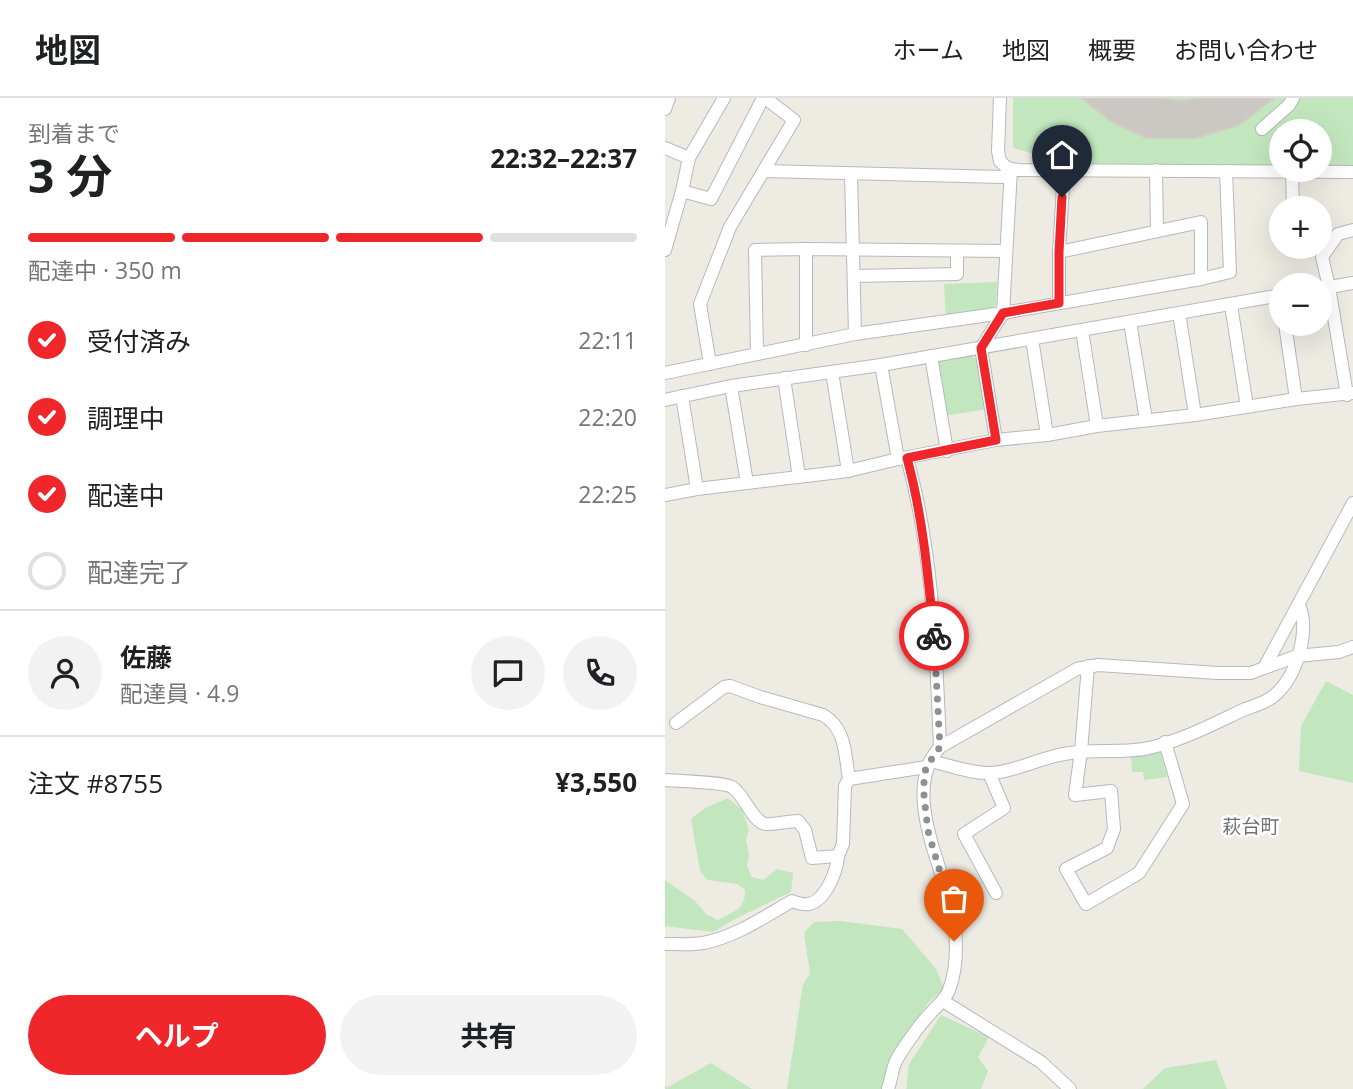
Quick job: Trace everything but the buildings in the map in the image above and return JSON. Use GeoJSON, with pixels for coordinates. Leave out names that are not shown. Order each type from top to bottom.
{"type":"FeatureCollection","features":[{"type":"Feature","properties":{"kind":"street"},"geometry":{"type":"LineString","coordinates":[[665,109],[669,98]]}},
{"type":"Feature","properties":{"kind":"street"},"geometry":{"type":"LineString","coordinates":[[682,191],[711,199],[764,98],[794,120],[730,227],[699,304],[710,364]]}},
{"type":"Feature","properties":{"kind":"street"},"geometry":{"type":"LineString","coordinates":[[1000,98],[998,151],[1000,161],[1007,168],[1269,171]]}},
{"type":"Feature","properties":{"kind":"street"},"geometry":{"type":"LineString","coordinates":[[1262,130],[1293,98]]}},
{"type":"Feature","properties":{"kind":"street"},"geometry":{"type":"LineString","coordinates":[[665,250],[689,158],[723,99]]}},
{"type":"Feature","properties":{"kind":"street"},"geometry":{"type":"LineString","coordinates":[[665,148],[689,158]]}},
{"type":"Feature","properties":{"kind":"street"},"geometry":{"type":"LineString","coordinates":[[764,171],[1003,177],[1011,169]]}},
{"type":"Feature","properties":{"kind":"street"},"geometry":{"type":"LineString","coordinates":[[996,440],[981,348],[1003,313],[1011,169]]}},
{"type":"Feature","properties":{"kind":"street"},"geometry":{"type":"LineString","coordinates":[[1059,303],[1064,170]]}},
{"type":"Feature","properties":{"kind":"street"},"geometry":{"type":"LineString","coordinates":[[1156,170],[1157,232]]}},
{"type":"Feature","properties":{"kind":"street"},"geometry":{"type":"LineString","coordinates":[[665,373],[855,334],[1003,313],[1230,272],[1226,170]]}},
{"type":"Feature","properties":{"kind":"street"},"geometry":{"type":"LineString","coordinates":[[1332,172],[1353,172]]}},
{"type":"Feature","properties":{"kind":"street"},"geometry":{"type":"LineString","coordinates":[[851,174],[855,334]]}},
{"type":"Feature","properties":{"kind":"street"},"geometry":{"type":"LineString","coordinates":[[1059,252],[1201,222],[1201,279]]}},
{"type":"Feature","properties":{"kind":"street"},"geometry":{"type":"LineString","coordinates":[[1323,273],[1322,257],[1338,234],[1353,230]]}},
{"type":"Feature","properties":{"kind":"street"},"geometry":{"type":"LineString","coordinates":[[806,249],[806,345]]}},
{"type":"Feature","properties":{"kind":"street"},"geometry":{"type":"LineString","coordinates":[[757,354],[755,250],[1006,251]]}},
{"type":"Feature","properties":{"kind":"street"},"geometry":{"type":"LineString","coordinates":[[854,276],[957,274],[957,251]]}},
{"type":"Feature","properties":{"kind":"street"},"geometry":{"type":"LineString","coordinates":[[1332,287],[1353,283]]}},
{"type":"Feature","properties":{"kind":"street"},"geometry":{"type":"LineString","coordinates":[[665,400],[731,386],[881,365],[1269,298]]}},
{"type":"Feature","properties":{"kind":"street"},"geometry":{"type":"LineString","coordinates":[[1231,305],[1247,407]]}},
{"type":"Feature","properties":{"kind":"street"},"geometry":{"type":"LineString","coordinates":[[1179,313],[1195,415]]}},
{"type":"Feature","properties":{"kind":"street"},"geometry":{"type":"LineString","coordinates":[[665,495],[848,471],[996,440],[1350,394],[1332,321]]}},
{"type":"Feature","properties":{"kind":"street"},"geometry":{"type":"LineString","coordinates":[[1130,322],[1146,421]]}},
{"type":"Feature","properties":{"kind":"street"},"geometry":{"type":"LineString","coordinates":[[1082,330],[1097,426]]}},
{"type":"Feature","properties":{"kind":"street"},"geometry":{"type":"LineString","coordinates":[[1287,336],[1296,399]]}},
{"type":"Feature","properties":{"kind":"street"},"geometry":{"type":"LineString","coordinates":[[1032,339],[1047,435]]}},
{"type":"Feature","properties":{"kind":"street"},"geometry":{"type":"LineString","coordinates":[[931,356],[947,451]]}},
{"type":"Feature","properties":{"kind":"street"},"geometry":{"type":"LineString","coordinates":[[881,365],[903,459],[916,492],[926,555],[936,662],[940,747]]}},
{"type":"Feature","properties":{"kind":"street"},"geometry":{"type":"LineString","coordinates":[[832,372],[848,471]]}},
{"type":"Feature","properties":{"kind":"street"},"geometry":{"type":"LineString","coordinates":[[784,378],[799,477]]}},
{"type":"Feature","properties":{"kind":"street"},"geometry":{"type":"LineString","coordinates":[[731,386],[747,483]]}},
{"type":"Feature","properties":{"kind":"street"},"geometry":{"type":"LineString","coordinates":[[682,396],[697,489]]}},
{"type":"Feature","properties":{"kind":"street"},"geometry":{"type":"LineString","coordinates":[[1265,668],[1353,503]]}},
{"type":"Feature","properties":{"kind":"street"},"geometry":{"type":"LineString","coordinates":[[849,779],[928,764],[989,773],[1000,772],[1062,754],[1143,749],[1165,742],[1276,695],[1292,672],[1297,656],[1304,627],[1299,605]]}},
{"type":"Feature","properties":{"kind":"street"},"geometry":{"type":"LineString","coordinates":[[888,1089],[896,1061],[949,990],[955,961],[954,920],[928,831],[924,796],[924,779],[928,764],[940,747],[1077,669],[1088,666],[1251,673],[1297,656],[1339,652],[1353,646]]}},
{"type":"Feature","properties":{"kind":"street"},"geometry":{"type":"LineString","coordinates":[[1088,666],[1075,795],[1111,791],[1114,829],[1107,848],[1066,870],[1086,904],[1139,873],[1184,804],[1165,742]]}},
{"type":"Feature","properties":{"kind":"street"},"geometry":{"type":"LineString","coordinates":[[665,944],[701,944],[721,939],[792,901],[810,904],[817,900],[834,877],[843,844],[845,786],[849,779],[841,734],[831,719],[823,715],[760,698],[730,686],[724,687],[675,723]]}},
{"type":"Feature","properties":{"kind":"street"},"geometry":{"type":"LineString","coordinates":[[989,773],[1004,808],[964,834],[996,893]]}},
{"type":"Feature","properties":{"kind":"street"},"geometry":{"type":"LineString","coordinates":[[665,780],[730,785],[740,794],[758,820],[766,824],[798,821],[805,830],[812,858],[838,856]]}},
{"type":"Feature","properties":{"kind":"street"},"geometry":{"type":"LineString","coordinates":[[943,1001],[1041,1062],[1070,1089]]}},
{"type":"Feature","properties":{"kind":"green space"},"geometry":{"type":"Polygon","coordinates":[[[1013,98],[1353,98],[1353,166],[1332,166],[1332,119],[1269,119],[1269,166],[1066,163],[1013,148],[1013,98]]]}},
{"type":"Feature","properties":{"kind":"green space"},"geometry":{"type":"Polygon","coordinates":[[[997,282],[996,305],[991,309],[946,317],[944,284],[997,282]]]}},
{"type":"Feature","properties":{"kind":"green space"},"geometry":{"type":"Polygon","coordinates":[[[972,356],[978,362],[988,409],[944,416],[935,362],[972,356]]]}},
{"type":"Feature","properties":{"kind":"green space"},"geometry":{"type":"Polygon","coordinates":[[[1326,681],[1353,695],[1353,783],[1299,771],[1301,726],[1326,681]]]}},
{"type":"Feature","properties":{"kind":"green space"},"geometry":{"type":"Polygon","coordinates":[[[1161,753],[1167,777],[1144,780],[1143,772],[1132,772],[1131,756],[1161,753]]]}},
{"type":"Feature","properties":{"kind":"green space"},"geometry":{"type":"Polygon","coordinates":[[[728,798],[742,810],[749,830],[746,841],[749,855],[747,866],[752,877],[763,880],[777,869],[793,873],[791,892],[713,932],[665,926],[665,880],[695,901],[707,915],[718,920],[737,909],[743,902],[745,890],[737,884],[707,880],[700,871],[691,819],[705,808],[728,798]]]}},
{"type":"Feature","properties":{"kind":"green space"},"geometry":{"type":"Polygon","coordinates":[[[841,921],[902,929],[936,969],[944,988],[928,1003],[900,1043],[888,1089],[787,1089],[803,984],[810,974],[804,933],[814,922],[841,921]]]}},
{"type":"Feature","properties":{"kind":"green space"},"geometry":{"type":"Polygon","coordinates":[[[941,1015],[989,1037],[978,1057],[988,1071],[981,1089],[906,1089],[909,1064],[941,1015]]]}},
{"type":"Feature","properties":{"kind":"green space"},"geometry":{"type":"Polygon","coordinates":[[[1216,1060],[1227,1089],[1143,1089],[1165,1068],[1216,1060]]]}},
{"type":"Feature","properties":{"kind":"green space"},"geometry":{"type":"Polygon","coordinates":[[[711,1063],[752,1089],[665,1089],[665,1086],[668,1087],[711,1063]]]}},
{"type":"Feature","properties":{"kind":"way so far"},"geometry":{"type":"LineString","coordinates":[[934,636],[940,747],[926,767],[924,796],[928,831],[954,920],[954,941]]}},
{"type":"Feature","properties":{"kind":"district","name":"萩台町"},"geometry":{"type":"Point","coordinates":[1251,826]}},
{"type":"Feature","properties":{"kind":"route"},"geometry":{"type":"LineString","coordinates":[[934,636],[926,555],[916,492],[907,458],[996,440],[981,348],[1003,313],[1059,303],[1062,197]]}}]}
